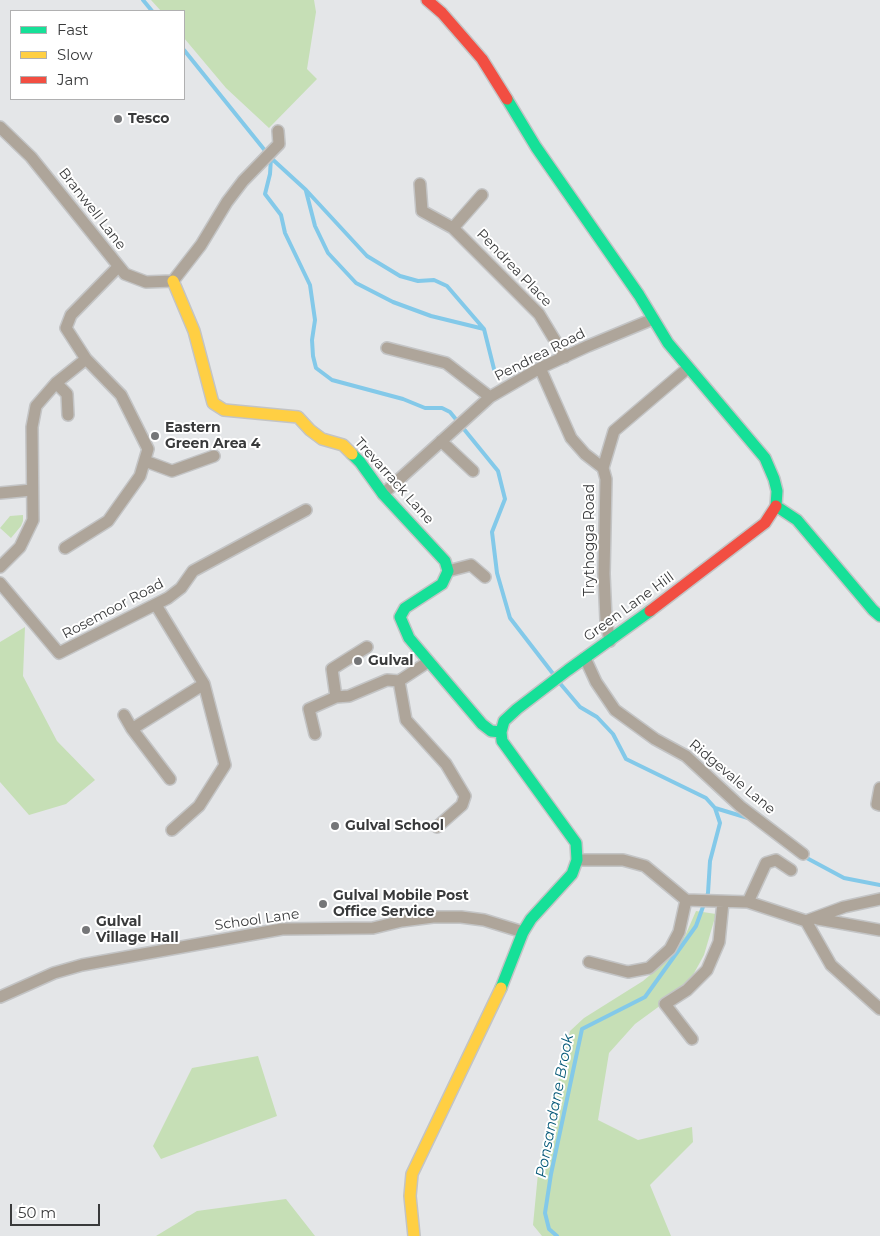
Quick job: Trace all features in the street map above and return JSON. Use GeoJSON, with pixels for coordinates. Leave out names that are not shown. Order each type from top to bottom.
{"type":"FeatureCollection","features":[{"type":"Feature","properties":{"kind":"main road"},"geometry":{"type":"LineString","coordinates":[[427,0],[442,13],[482,59],[536,147],[634,287],[668,343],[765,458],[777,491],[776,506],[798,520],[822,551],[880,616]]}},
{"type":"Feature","properties":{"kind":"main road","name":"Trevarrack Lane"},"geometry":{"type":"LineString","coordinates":[[173,281],[194,331],[213,403],[224,410],[298,417],[322,439],[344,445],[360,462],[383,494],[445,561],[448,571]]}},
{"type":"Feature","properties":{"kind":"main road","name":"Green Lane Hill"},"geometry":{"type":"LineString","coordinates":[[501,732],[504,720],[568,670],[610,641],[735,547],[765,523],[776,506]]}},
{"type":"Feature","properties":{"kind":"main road"},"geometry":{"type":"LineString","coordinates":[[414,1236],[410,1196],[412,1174],[501,988],[523,932],[531,919],[572,874],[578,860],[576,843],[548,800],[502,741],[501,732],[491,731],[482,724],[409,638],[400,617],[405,608],[442,584],[448,571]]}},
{"type":"Feature","properties":{"kind":"street","name":"Branwell Lane"},"geometry":{"type":"LineString","coordinates":[[0,127],[31,157],[125,274],[146,282],[173,281]]}},
{"type":"Feature","properties":{"kind":"street"},"geometry":{"type":"LineString","coordinates":[[173,281],[201,245],[243,181],[279,144],[278,131]]}},
{"type":"Feature","properties":{"kind":"street","name":"Pendrea Place"},"geometry":{"type":"LineString","coordinates":[[420,184],[422,211],[453,228],[539,314],[565,357]]}},
{"type":"Feature","properties":{"kind":"street"},"geometry":{"type":"LineString","coordinates":[[453,228],[482,196]]}},
{"type":"Feature","properties":{"kind":"street"},"geometry":{"type":"LineString","coordinates":[[65,548],[108,521],[140,476],[148,449],[121,395],[86,359],[66,328],[70,315],[118,267]]}},
{"type":"Feature","properties":{"kind":"street","name":"Pendrea Road"},"geometry":{"type":"LineString","coordinates":[[383,494],[490,397],[540,368],[654,319]]}},
{"type":"Feature","properties":{"kind":"street"},"geometry":{"type":"LineString","coordinates":[[387,348],[446,363],[490,397]]}},
{"type":"Feature","properties":{"kind":"street"},"geometry":{"type":"LineString","coordinates":[[0,567],[20,547],[33,520],[32,426],[36,406],[56,383],[86,359]]}},
{"type":"Feature","properties":{"kind":"street","name":"Trythogga Road"},"geometry":{"type":"LineString","coordinates":[[540,368],[571,438],[585,454],[603,468],[606,479],[604,574],[606,620],[610,641]]}},
{"type":"Feature","properties":{"kind":"street"},"geometry":{"type":"LineString","coordinates":[[603,468],[614,431],[688,368]]}},
{"type":"Feature","properties":{"kind":"street"},"geometry":{"type":"LineString","coordinates":[[56,383],[67,394],[68,415]]}},
{"type":"Feature","properties":{"kind":"street"},"geometry":{"type":"LineString","coordinates":[[441,441],[473,471]]}},
{"type":"Feature","properties":{"kind":"street"},"geometry":{"type":"LineString","coordinates":[[145,461],[172,472],[214,456]]}},
{"type":"Feature","properties":{"kind":"street"},"geometry":{"type":"LineString","coordinates":[[0,493],[32,490]]}},
{"type":"Feature","properties":{"kind":"street","name":"Rosemoor Road"},"geometry":{"type":"LineString","coordinates":[[0,583],[59,653],[156,605],[181,588],[193,571],[306,510]]}},
{"type":"Feature","properties":{"kind":"street"},"geometry":{"type":"LineString","coordinates":[[448,571],[471,565],[485,577]]}},
{"type":"Feature","properties":{"kind":"street"},"geometry":{"type":"LineString","coordinates":[[156,605],[204,684],[225,765],[199,806],[172,830]]}},
{"type":"Feature","properties":{"kind":"street"},"geometry":{"type":"LineString","coordinates":[[336,697],[332,669],[367,646]]}},
{"type":"Feature","properties":{"kind":"street","name":"Ridgevale Lane"},"geometry":{"type":"LineString","coordinates":[[585,658],[596,682],[615,710],[655,739],[686,756],[740,806],[803,854]]}},
{"type":"Feature","properties":{"kind":"street"},"geometry":{"type":"LineString","coordinates":[[315,734],[309,709],[336,697],[350,696],[387,680],[399,681],[428,662]]}},
{"type":"Feature","properties":{"kind":"street"},"geometry":{"type":"LineString","coordinates":[[399,681],[406,720],[446,764],[465,796],[462,805],[437,827]]}},
{"type":"Feature","properties":{"kind":"street"},"geometry":{"type":"LineString","coordinates":[[132,729],[204,684]]}},
{"type":"Feature","properties":{"kind":"street"},"geometry":{"type":"LineString","coordinates":[[124,715],[132,729],[170,779]]}},
{"type":"Feature","properties":{"kind":"street"},"geometry":{"type":"LineString","coordinates":[[880,788],[877,804],[880,805]]}},
{"type":"Feature","properties":{"kind":"street"},"geometry":{"type":"LineString","coordinates":[[578,860],[623,860],[645,866],[689,900],[748,902],[811,920],[880,930]]}},
{"type":"Feature","properties":{"kind":"street"},"geometry":{"type":"LineString","coordinates":[[748,902],[766,863],[776,860],[791,870]]}},
{"type":"Feature","properties":{"kind":"street"},"geometry":{"type":"LineString","coordinates":[[811,920],[844,907],[880,898]]}},
{"type":"Feature","properties":{"kind":"street"},"geometry":{"type":"LineString","coordinates":[[589,962],[628,972],[648,968],[670,950],[679,932],[689,900]]}},
{"type":"Feature","properties":{"kind":"street"},"geometry":{"type":"LineString","coordinates":[[692,1039],[665,1004],[687,990],[707,970],[719,942],[718,902]]}},
{"type":"Feature","properties":{"kind":"street","name":"School Lane"},"geometry":{"type":"LineString","coordinates":[[0,997],[54,973],[82,965],[282,929],[373,928],[433,916],[484,920],[523,932]]}},
{"type":"Feature","properties":{"kind":"street"},"geometry":{"type":"LineString","coordinates":[[811,920],[831,965],[880,1009]]}},
{"type":"Feature","properties":{"kind":"green space"},"geometry":{"type":"Polygon","coordinates":[[[151,0],[314,0],[316,12],[307,69],[317,79],[269,128],[226,88],[185,39],[185,10],[160,10],[151,0]]]}},
{"type":"Feature","properties":{"kind":"green space"},"geometry":{"type":"Polygon","coordinates":[[[23,515],[21,526],[11,538],[0,528],[10,516],[23,515]]]}},
{"type":"Feature","properties":{"kind":"green space"},"geometry":{"type":"Polygon","coordinates":[[[25,627],[23,676],[57,741],[95,780],[66,804],[29,815],[0,782],[0,642],[25,627]]]}},
{"type":"Feature","properties":{"kind":"green space"},"geometry":{"type":"Polygon","coordinates":[[[696,911],[716,914],[704,955],[687,986],[635,1024],[609,1053],[598,1120],[638,1140],[692,1127],[693,1142],[650,1185],[671,1236],[542,1236],[533,1225],[539,1163],[570,1031],[584,1018],[643,981],[656,970],[685,936],[696,911]]]}},
{"type":"Feature","properties":{"kind":"green space"},"geometry":{"type":"Polygon","coordinates":[[[258,1056],[277,1116],[161,1159],[153,1146],[192,1068],[258,1056]]]}},
{"type":"Feature","properties":{"kind":"green space"},"geometry":{"type":"Polygon","coordinates":[[[286,1199],[315,1236],[156,1236],[197,1211],[286,1199]]]}},
{"type":"Feature","properties":{"kind":"waterway","name":"Ponsandane Brook"},"geometry":{"type":"LineString","coordinates":[[143,0],[151,10]]}},
{"type":"Feature","properties":{"kind":"waterway","name":"Ponsandane Brook"},"geometry":{"type":"LineString","coordinates":[[185,51],[271,158],[306,190],[367,256],[400,276],[418,281],[434,280],[447,286],[484,329]]}},
{"type":"Feature","properties":{"kind":"waterway","name":"Ponsandane Brook"},"geometry":{"type":"LineString","coordinates":[[271,158],[270,174],[265,194],[281,215],[285,233],[310,285],[315,320],[312,340],[316,368],[332,380],[403,399],[425,408],[442,408],[450,412],[498,471],[505,499],[492,532],[497,573],[510,618],[554,675]]}},
{"type":"Feature","properties":{"kind":"waterway","name":"Ponsandane Brook"},"geometry":{"type":"LineString","coordinates":[[306,191],[315,226],[328,253],[356,283],[393,302],[431,316],[484,329],[494,369]]}},
{"type":"Feature","properties":{"kind":"waterway","name":"Ponsandane Brook"},"geometry":{"type":"LineString","coordinates":[[557,1236],[549,1229],[545,1213],[551,1174],[582,1029],[645,997],[696,926],[708,893],[710,861],[720,823],[715,808],[706,798],[626,759],[613,734],[597,717],[580,707],[558,681]]}},
{"type":"Feature","properties":{"kind":"waterway"},"geometry":{"type":"LineString","coordinates":[[715,808],[748,818]]}},
{"type":"Feature","properties":{"kind":"waterway"},"geometry":{"type":"LineString","coordinates":[[803,856],[844,878],[880,885]]}},
{"type":"Feature","properties":{"kind":"traffic: fast"},"geometry":{"type":"LineString","coordinates":[[507,99],[536,147],[639,295],[668,343],[765,458],[777,491],[776,506],[797,520],[880,616]]}},
{"type":"Feature","properties":{"kind":"traffic: fast"},"geometry":{"type":"LineString","coordinates":[[352,454],[383,494],[445,561],[448,571],[442,584],[405,608],[400,617],[409,638],[482,724],[491,731],[501,732]]}},
{"type":"Feature","properties":{"kind":"traffic: fast"},"geometry":{"type":"LineString","coordinates":[[501,988],[523,932],[531,919],[572,874],[577,860],[576,843],[502,741],[501,732],[504,721],[568,670],[650,611]]}},
{"type":"Feature","properties":{"kind":"traffic: slow"},"geometry":{"type":"LineString","coordinates":[[173,281],[194,331],[213,403],[224,410],[298,417],[322,439],[343,445],[352,454]]}},
{"type":"Feature","properties":{"kind":"traffic: slow"},"geometry":{"type":"LineString","coordinates":[[414,1236],[410,1196],[412,1174],[501,988]]}},
{"type":"Feature","properties":{"kind":"traffic: jam"},"geometry":{"type":"LineString","coordinates":[[427,0],[442,13],[482,59],[507,99]]}},
{"type":"Feature","properties":{"kind":"traffic: jam"},"geometry":{"type":"LineString","coordinates":[[650,611],[765,523],[776,506]]}},
{"type":"Feature","properties":{"kind":"place","name":"Tesco"},"geometry":{"type":"Point","coordinates":[118,119]}},
{"type":"Feature","properties":{"kind":"place","name":"Eastern Green Area 4"},"geometry":{"type":"Point","coordinates":[155,436]}},
{"type":"Feature","properties":{"kind":"place","name":"Gulval"},"geometry":{"type":"Point","coordinates":[358,661]}},
{"type":"Feature","properties":{"kind":"place","name":"Gulval School"},"geometry":{"type":"Point","coordinates":[335,826]}},
{"type":"Feature","properties":{"kind":"place","name":"Gulval Mobile Post Office Service"},"geometry":{"type":"Point","coordinates":[323,904]}},
{"type":"Feature","properties":{"kind":"place","name":"Gulval Village Hall"},"geometry":{"type":"Point","coordinates":[86,930]}}]}
